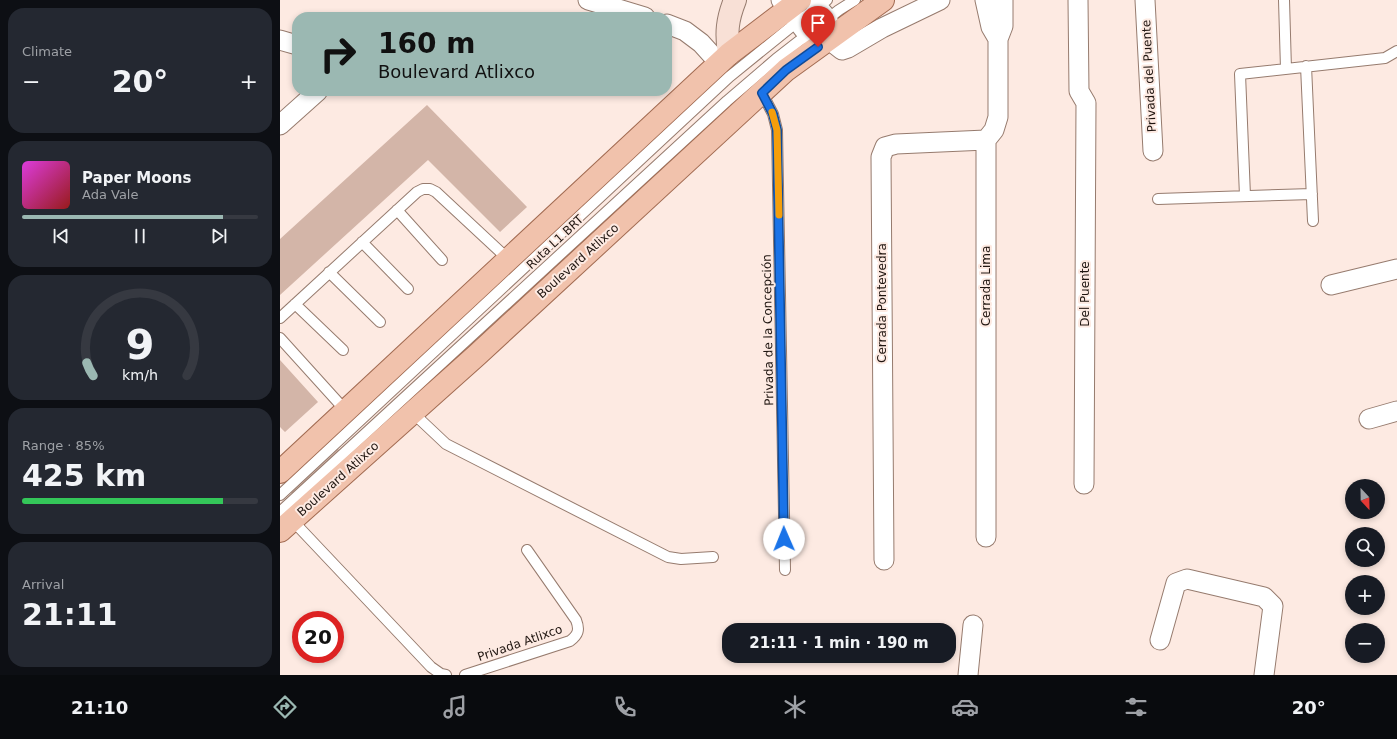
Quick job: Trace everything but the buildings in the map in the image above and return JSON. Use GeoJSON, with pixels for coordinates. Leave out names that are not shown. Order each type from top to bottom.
{"type":"FeatureCollection","features":[{"type":"Feature","properties":{"kind":"main road"},"geometry":{"type":"LineString","coordinates":[[725,59],[728,20],[735,0]]}},
{"type":"Feature","properties":{"kind":"main road","name":"Boulevard Atlixco"},"geometry":{"type":"LineString","coordinates":[[280,472],[725,59],[809,13],[883,0]]}},
{"type":"Feature","properties":{"kind":"main road","name":"Boulevard Atlixco"},"geometry":{"type":"LineString","coordinates":[[284,521],[412,412],[476,355],[786,70],[809,13]]}},
{"type":"Feature","properties":{"kind":"street"},"geometry":{"type":"LineString","coordinates":[[588,0],[628,12]]}},
{"type":"Feature","properties":{"kind":"street"},"geometry":{"type":"LineString","coordinates":[[809,13],[838,48],[842,50],[887,25],[940,0]]}},
{"type":"Feature","properties":{"kind":"street"},"geometry":{"type":"LineString","coordinates":[[986,0],[991,28],[998,39]]}},
{"type":"Feature","properties":{"kind":"street"},"geometry":{"type":"LineString","coordinates":[[986,140],[994,130],[998,117],[998,39],[1003,26],[1003,0]]}},
{"type":"Feature","properties":{"kind":"street","name":"Del Puente"},"geometry":{"type":"LineString","coordinates":[[1078,0],[1080,91],[1086,103]]}},
{"type":"Feature","properties":{"kind":"street","name":"Del Puente"},"geometry":{"type":"LineString","coordinates":[[1084,484],[1086,103],[1092,91],[1091,0]]}},
{"type":"Feature","properties":{"kind":"street","name":"Privada del Puente"},"geometry":{"type":"LineString","coordinates":[[1145,0],[1153,151]]}},
{"type":"Feature","properties":{"kind":"street"},"geometry":{"type":"LineString","coordinates":[[672,26],[685,31],[725,59]]}},
{"type":"Feature","properties":{"kind":"street"},"geometry":{"type":"LineString","coordinates":[[280,40],[292,44]]}},
{"type":"Feature","properties":{"kind":"street"},"geometry":{"type":"LineString","coordinates":[[280,125],[312,96]]}},
{"type":"Feature","properties":{"kind":"street","name":"Cerrada Lima"},"geometry":{"type":"LineString","coordinates":[[986,140],[986,537]]}},
{"type":"Feature","properties":{"kind":"street","name":"Cerrada Pontevedra"},"geometry":{"type":"LineString","coordinates":[[884,560],[881,156],[885,147],[896,144],[986,140]]}},
{"type":"Feature","properties":{"kind":"street"},"geometry":{"type":"LineString","coordinates":[[1331,285],[1397,269]]}},
{"type":"Feature","properties":{"kind":"street"},"geometry":{"type":"LineString","coordinates":[[1369,419],[1397,411]]}},
{"type":"Feature","properties":{"kind":"street"},"geometry":{"type":"LineString","coordinates":[[1160,640],[1176,583],[1187,579],[1264,597],[1273,606],[1264,675]]}},
{"type":"Feature","properties":{"kind":"street"},"geometry":{"type":"LineString","coordinates":[[968,675],[973,625]]}},
{"type":"Feature","properties":{"kind":"lane","name":"Ruta L1 BRT"},"geometry":{"type":"LineString","coordinates":[[280,495],[729,77],[809,13],[855,0]]}},
{"type":"Feature","properties":{"kind":"lane"},"geometry":{"type":"LineString","coordinates":[[1284,0],[1286,69]]}},
{"type":"Feature","properties":{"kind":"lane","name":"Ruta L1 BRT"},"geometry":{"type":"LineString","coordinates":[[284,521],[727,101],[776,59],[809,13]]}},
{"type":"Feature","properties":{"kind":"lane"},"geometry":{"type":"LineString","coordinates":[[1245,196],[1240,74],[1385,58],[1397,51]]}},
{"type":"Feature","properties":{"kind":"lane"},"geometry":{"type":"LineString","coordinates":[[1306,66],[1313,221]]}},
{"type":"Feature","properties":{"kind":"lane","name":"Privada de la Concepción"},"geometry":{"type":"LineString","coordinates":[[762,93],[773,114],[777,130],[785,570]]}},
{"type":"Feature","properties":{"kind":"lane"},"geometry":{"type":"LineString","coordinates":[[280,318],[397,210],[417,192],[423,189],[430,189],[436,192],[508,259]]}},
{"type":"Feature","properties":{"kind":"lane"},"geometry":{"type":"LineString","coordinates":[[1158,199],[1312,194]]}},
{"type":"Feature","properties":{"kind":"lane"},"geometry":{"type":"LineString","coordinates":[[397,210],[442,260]]}},
{"type":"Feature","properties":{"kind":"lane"},"geometry":{"type":"LineString","coordinates":[[362,242],[408,289]]}},
{"type":"Feature","properties":{"kind":"lane"},"geometry":{"type":"LineString","coordinates":[[329,272],[380,322]]}},
{"type":"Feature","properties":{"kind":"lane"},"geometry":{"type":"LineString","coordinates":[[295,304],[343,350]]}},
{"type":"Feature","properties":{"kind":"lane"},"geometry":{"type":"LineString","coordinates":[[280,338],[346,411]]}},
{"type":"Feature","properties":{"kind":"lane"},"geometry":{"type":"LineString","coordinates":[[412,412],[446,444],[668,557],[682,559],[713,557]]}},
{"type":"Feature","properties":{"kind":"lane"},"geometry":{"type":"LineString","coordinates":[[284,521],[431,667],[441,674],[446,675]]}},
{"type":"Feature","properties":{"kind":"lane","name":"Privada Atlixco"},"geometry":{"type":"LineString","coordinates":[[465,675],[570,641],[576,636],[579,628],[576,620],[527,550]]}},
{"type":"Feature","properties":{"kind":"slow traffic"},"geometry":{"type":"LineString","coordinates":[[772,112],[777,130],[779,215]]}},
{"type":"Feature","properties":{"kind":"route"},"geometry":{"type":"LineString","coordinates":[[784,539],[777,130],[773,114],[762,93],[786,70],[818,47]]}}]}
